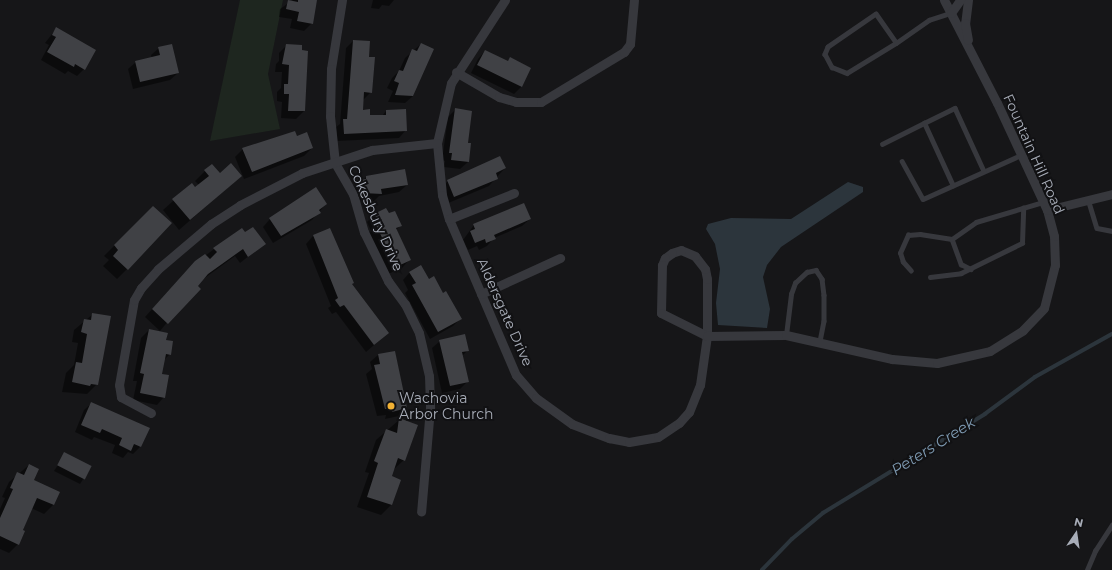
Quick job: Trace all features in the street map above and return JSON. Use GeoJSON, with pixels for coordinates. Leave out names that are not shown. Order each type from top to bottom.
{"type":"FeatureCollection","features":[{"type":"Feature","properties":{"kind":"street","name":"Cokesbury Drive"},"geometry":{"type":"LineString","coordinates":[[342,0],[331,69],[330,116],[335,163],[353,194],[364,232],[388,281],[405,304],[419,333],[429,376],[430,408],[421,512]]}},
{"type":"Feature","properties":{"kind":"street","name":"Aldersgate Drive"},"geometry":{"type":"LineString","coordinates":[[505,0],[456,72],[444,103],[437,144],[440,189],[449,219],[509,362],[516,375],[536,398],[572,424],[616,439],[636,441],[658,437],[679,423],[689,412],[700,385],[707,336],[708,292],[705,269],[695,256],[689,252],[672,253],[665,258],[662,265],[661,313],[707,336]]}},
{"type":"Feature","properties":{"kind":"street"},"geometry":{"type":"LineString","coordinates":[[456,72],[500,97],[516,102],[541,102],[624,52],[630,44],[634,0]]}},
{"type":"Feature","properties":{"kind":"street","name":"Fountain Hill Road"},"geometry":{"type":"LineString","coordinates":[[707,336],[786,335],[820,341],[892,359],[936,363],[971,357],[1007,342],[1038,316],[1048,299],[1053,280],[1056,250],[1045,206],[944,0]]}},
{"type":"Feature","properties":{"kind":"street"},"geometry":{"type":"LineString","coordinates":[[951,13],[960,0]]}},
{"type":"Feature","properties":{"kind":"street"},"geometry":{"type":"LineString","coordinates":[[968,0],[965,23],[970,51]]}},
{"type":"Feature","properties":{"kind":"street"},"geometry":{"type":"LineString","coordinates":[[151,413],[121,397],[119,385],[130,319],[141,288],[184,245],[240,205],[302,173],[372,150],[437,144]]}},
{"type":"Feature","properties":{"kind":"street"},"geometry":{"type":"LineString","coordinates":[[449,219],[514,192]]}},
{"type":"Feature","properties":{"kind":"street"},"geometry":{"type":"LineString","coordinates":[[1045,206],[1112,194]]}},
{"type":"Feature","properties":{"kind":"street"},"geometry":{"type":"LineString","coordinates":[[481,294],[560,258]]}},
{"type":"Feature","properties":{"kind":"lane"},"geometry":{"type":"LineString","coordinates":[[896,43],[876,14],[828,46],[825,54],[832,67],[847,74],[896,43],[929,20],[951,13]]}},
{"type":"Feature","properties":{"kind":"lane"},"geometry":{"type":"LineString","coordinates":[[882,144],[954,108],[984,171]]}},
{"type":"Feature","properties":{"kind":"lane"},"geometry":{"type":"LineString","coordinates":[[924,123],[953,186]]}},
{"type":"Feature","properties":{"kind":"lane"},"geometry":{"type":"LineString","coordinates":[[902,161],[924,199],[1021,155]]}},
{"type":"Feature","properties":{"kind":"lane"},"geometry":{"type":"LineString","coordinates":[[1088,199],[1097,228],[1112,231]]}},
{"type":"Feature","properties":{"kind":"lane"},"geometry":{"type":"LineString","coordinates":[[911,271],[903,262],[900,253],[908,235],[920,234],[952,239],[976,222],[1023,208],[1045,206]]}},
{"type":"Feature","properties":{"kind":"lane"},"geometry":{"type":"LineString","coordinates":[[930,277],[954,276],[972,269],[1022,243],[1023,208]]}},
{"type":"Feature","properties":{"kind":"lane"},"geometry":{"type":"LineString","coordinates":[[952,239],[961,264],[972,269]]}},
{"type":"Feature","properties":{"kind":"lane"},"geometry":{"type":"LineString","coordinates":[[786,335],[791,294],[795,283],[807,272],[816,270],[822,279],[824,295],[824,321],[820,341]]}},
{"type":"Feature","properties":{"kind":"lane"},"geometry":{"type":"LineString","coordinates":[[1087,570],[1095,551],[1112,525]]}},
{"type":"Feature","properties":{"kind":"shaded area"},"geometry":{"type":"Polygon","coordinates":[[[240,0],[283,0],[268,74],[280,129],[210,141],[240,0]]]}},
{"type":"Feature","properties":{"kind":"shaded area"},"geometry":{"type":"Polygon","coordinates":[[[848,182],[863,187],[863,192],[781,247],[767,265],[763,277],[770,309],[767,328],[718,325],[716,303],[720,269],[715,244],[706,229],[708,224],[731,218],[791,219],[848,182]]]}},
{"type":"Feature","properties":{"kind":"building"},"geometry":{"type":"Polygon","coordinates":[[[288,0],[298,2],[298,0],[317,0],[313,24],[297,21],[299,12],[286,9],[288,0]]]}},
{"type":"Feature","properties":{"kind":"building"},"geometry":{"type":"Polygon","coordinates":[[[56,27],[96,50],[85,70],[75,64],[74,67],[47,52],[56,37],[52,35],[56,27]]]}},
{"type":"Feature","properties":{"kind":"building"},"geometry":{"type":"Polygon","coordinates":[[[353,40],[370,41],[369,57],[375,57],[372,93],[364,92],[363,110],[370,109],[370,115],[386,115],[386,110],[406,109],[407,131],[344,134],[343,119],[347,119],[353,40]]]}},
{"type":"Feature","properties":{"kind":"building"},"geometry":{"type":"Polygon","coordinates":[[[421,43],[434,49],[413,96],[395,95],[399,83],[394,81],[399,70],[403,71],[412,49],[417,51],[421,43]]]}},
{"type":"Feature","properties":{"kind":"building"},"geometry":{"type":"Polygon","coordinates":[[[172,44],[179,73],[140,82],[135,61],[160,55],[158,47],[172,44]]]}},
{"type":"Feature","properties":{"kind":"building"},"geometry":{"type":"Polygon","coordinates":[[[286,44],[302,45],[302,50],[308,51],[305,111],[288,111],[289,94],[284,94],[284,84],[288,84],[289,65],[282,64],[286,44]]]}},
{"type":"Feature","properties":{"kind":"building"},"geometry":{"type":"Polygon","coordinates":[[[485,50],[508,61],[510,57],[531,68],[522,87],[477,65],[485,50]]]}},
{"type":"Feature","properties":{"kind":"building"},"geometry":{"type":"Polygon","coordinates":[[[455,108],[472,111],[468,143],[471,143],[469,162],[451,160],[452,153],[449,153],[455,108]]]}},
{"type":"Feature","properties":{"kind":"building"},"geometry":{"type":"Polygon","coordinates":[[[295,131],[297,136],[307,132],[313,148],[252,172],[242,148],[295,131]]]}},
{"type":"Feature","properties":{"kind":"building"},"geometry":{"type":"Polygon","coordinates":[[[500,156],[506,168],[496,173],[498,179],[454,197],[447,180],[500,156]]]}},
{"type":"Feature","properties":{"kind":"building"},"geometry":{"type":"Polygon","coordinates":[[[231,163],[242,176],[190,220],[172,199],[192,183],[195,187],[209,176],[204,170],[212,164],[220,173],[231,163]]]}},
{"type":"Feature","properties":{"kind":"building"},"geometry":{"type":"Polygon","coordinates":[[[405,169],[408,185],[381,189],[382,194],[363,193],[361,180],[366,179],[366,176],[405,169]]]}},
{"type":"Feature","properties":{"kind":"building"},"geometry":{"type":"Polygon","coordinates":[[[316,187],[327,204],[319,210],[321,213],[281,236],[269,218],[316,187]]]}},
{"type":"Feature","properties":{"kind":"building"},"geometry":{"type":"Polygon","coordinates":[[[524,203],[531,219],[494,235],[496,239],[486,243],[485,239],[475,243],[470,231],[475,229],[473,224],[524,203]]]}},
{"type":"Feature","properties":{"kind":"building"},"geometry":{"type":"Polygon","coordinates":[[[153,206],[172,223],[128,270],[113,256],[118,250],[114,245],[153,206]]]}},
{"type":"Feature","properties":{"kind":"building"},"geometry":{"type":"Polygon","coordinates":[[[386,208],[389,213],[395,211],[402,226],[396,228],[411,260],[396,267],[376,225],[379,223],[374,214],[386,208]]]}},
{"type":"Feature","properties":{"kind":"building"},"geometry":{"type":"Polygon","coordinates":[[[253,227],[266,244],[248,257],[243,249],[208,274],[198,286],[201,289],[168,324],[152,309],[195,261],[205,254],[210,259],[217,252],[213,248],[242,228],[245,232],[253,227]]]}},
{"type":"Feature","properties":{"kind":"building"},"geometry":{"type":"Polygon","coordinates":[[[330,228],[354,283],[352,284],[389,333],[374,345],[344,305],[340,307],[335,300],[338,298],[313,235],[330,228]]]}},
{"type":"Feature","properties":{"kind":"building"},"geometry":{"type":"Polygon","coordinates":[[[421,265],[429,279],[434,276],[443,293],[446,291],[462,319],[438,332],[412,285],[416,283],[409,272],[421,265]]]}},
{"type":"Feature","properties":{"kind":"building"},"geometry":{"type":"Polygon","coordinates":[[[92,313],[111,316],[98,385],[91,384],[90,386],[72,382],[76,362],[82,363],[87,334],[81,332],[84,319],[91,320],[92,313]]]}},
{"type":"Feature","properties":{"kind":"building"},"geometry":{"type":"Polygon","coordinates":[[[149,329],[168,333],[166,340],[173,341],[171,355],[166,354],[162,374],[169,375],[165,398],[140,393],[144,374],[140,373],[149,329]]]}},
{"type":"Feature","properties":{"kind":"building"},"geometry":{"type":"Polygon","coordinates":[[[465,334],[469,351],[462,352],[469,382],[450,386],[439,340],[465,334]]]}},
{"type":"Feature","properties":{"kind":"building"},"geometry":{"type":"Polygon","coordinates":[[[395,351],[407,408],[392,412],[393,408],[385,409],[374,365],[380,364],[378,354],[395,351]]]}},
{"type":"Feature","properties":{"kind":"building"},"geometry":{"type":"Polygon","coordinates":[[[91,402],[150,428],[141,447],[134,444],[131,451],[119,445],[122,438],[102,429],[100,433],[81,425],[91,402]]]}},
{"type":"Feature","properties":{"kind":"building"},"geometry":{"type":"Polygon","coordinates":[[[399,418],[418,425],[405,461],[398,458],[392,476],[401,480],[392,505],[367,497],[378,463],[374,461],[386,429],[397,433],[399,418]]]}},
{"type":"Feature","properties":{"kind":"building"},"geometry":{"type":"Polygon","coordinates":[[[64,452],[92,466],[85,479],[57,465],[64,452]]]}},
{"type":"Feature","properties":{"kind":"building"},"geometry":{"type":"Polygon","coordinates":[[[29,464],[39,469],[34,480],[60,492],[54,505],[37,498],[23,530],[25,531],[19,545],[0,536],[0,518],[13,489],[10,488],[17,472],[24,475],[29,464]]]}},
{"type":"Feature","properties":{"kind":"waterway","name":"Peters Creek"},"geometry":{"type":"LineString","coordinates":[[762,570],[792,539],[823,513],[985,414],[1035,377],[1112,334]]}},
{"type":"Feature","properties":{"kind":"place","name":"Wachovia Arbor Church"},"geometry":{"type":"Point","coordinates":[391,406]}}]}
